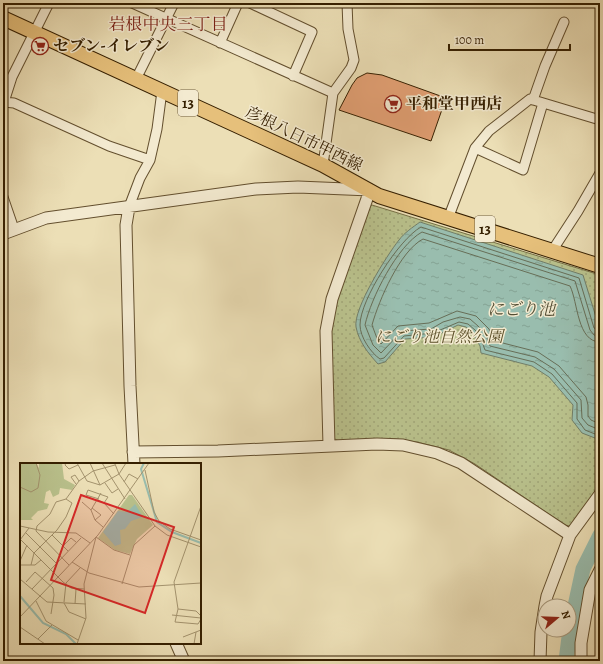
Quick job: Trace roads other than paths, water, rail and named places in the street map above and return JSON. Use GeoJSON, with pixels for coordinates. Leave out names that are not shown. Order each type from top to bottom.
{"type":"FeatureCollection","features":[{"type":"Feature","properties":{"kind":"main road","name":"彦根八日市甲西線"},"geometry":{"type":"LineString","coordinates":[[3,18],[323,165],[388,199],[449,216],[600,266]]}},
{"type":"Feature","properties":{"kind":"street"},"geometry":{"type":"LineString","coordinates":[[49,3],[12,78],[3,103],[14,103],[110,146],[150,160]]}},
{"type":"Feature","properties":{"kind":"street"},"geometry":{"type":"LineString","coordinates":[[132,3],[333,93]]}},
{"type":"Feature","properties":{"kind":"street"},"geometry":{"type":"LineString","coordinates":[[136,79],[174,3]]}},
{"type":"Feature","properties":{"kind":"street"},"geometry":{"type":"LineString","coordinates":[[220,43],[238,3]]}},
{"type":"Feature","properties":{"kind":"street"},"geometry":{"type":"LineString","coordinates":[[250,3],[312,32],[293,76]]}},
{"type":"Feature","properties":{"kind":"street"},"geometry":{"type":"LineString","coordinates":[[323,165],[333,93],[351,68],[354,60],[348,29],[347,3]]}},
{"type":"Feature","properties":{"kind":"street"},"geometry":{"type":"LineString","coordinates":[[533,100],[545,66],[564,22]]}},
{"type":"Feature","properties":{"kind":"street"},"geometry":{"type":"LineString","coordinates":[[134,463],[126,225],[129,207],[140,178],[150,160],[162,91]]}},
{"type":"Feature","properties":{"kind":"street"},"geometry":{"type":"LineString","coordinates":[[449,216],[475,148],[489,131],[530,99],[600,120]]}},
{"type":"Feature","properties":{"kind":"street"},"geometry":{"type":"LineString","coordinates":[[475,148],[523,170],[543,103]]}},
{"type":"Feature","properties":{"kind":"street"},"geometry":{"type":"LineString","coordinates":[[552,251],[600,173]]}},
{"type":"Feature","properties":{"kind":"street"},"geometry":{"type":"LineString","coordinates":[[3,234],[46,218],[256,190],[298,187],[370,190],[332,299],[326,330],[329,446]]}},
{"type":"Feature","properties":{"kind":"street"},"geometry":{"type":"LineString","coordinates":[[3,197],[14,229]]}},
{"type":"Feature","properties":{"kind":"street"},"geometry":{"type":"LineString","coordinates":[[133,452],[218,451],[329,446],[403,445],[437,453],[461,463],[570,535]]}},
{"type":"Feature","properties":{"kind":"street"},"geometry":{"type":"LineString","coordinates":[[547,598],[570,535],[600,494]]}},
{"type":"Feature","properties":{"kind":"street"},"geometry":{"type":"LineString","coordinates":[[581,661],[581,643],[590,590],[600,570]]}},
{"type":"Feature","properties":{"kind":"street"},"geometry":{"type":"LineString","coordinates":[[540,661],[541,638]]}},
{"type":"Feature","properties":{"kind":"street"},"geometry":{"type":"LineString","coordinates":[[176,644],[184,661]]}},
{"type":"Feature","properties":{"kind":"water","name":"にごり池"},"geometry":{"type":"Polygon","coordinates":[[[420,222],[583,275],[600,330],[600,440],[582,433],[572,420],[573,405],[549,377],[532,366],[481,353],[480,346],[472,332],[466,327],[458,325],[434,337],[405,339],[385,362],[378,364],[371,356],[364,347],[357,332],[356,319],[360,308],[379,269],[394,247],[403,235],[420,222]]]}},
{"type":"Feature","properties":{"kind":"waterway"},"geometry":{"type":"LineString","coordinates":[[566,661],[570,629],[583,569],[600,535]]}},
{"type":"Feature","properties":{"kind":"place","name":"セブン-イレブン"},"geometry":{"type":"Point","coordinates":[40,46]}},
{"type":"Feature","properties":{"kind":"place","name":"平和堂甲西店"},"geometry":{"type":"Point","coordinates":[393,104]}},
{"type":"Feature","properties":{"kind":"district","name":"岩根中央三丁目"},"geometry":{"type":"Point","coordinates":[168,24]}},
{"type":"Feature","properties":{"kind":"park label","name":"にごり池自然公園"},"geometry":{"type":"Point","coordinates":[439,337]}}]}
